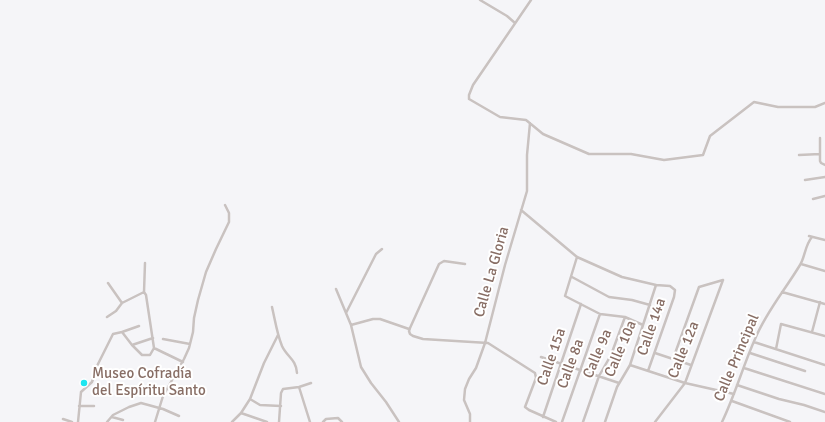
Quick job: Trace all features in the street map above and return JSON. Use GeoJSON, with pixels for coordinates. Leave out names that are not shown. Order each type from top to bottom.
{"type":"FeatureCollection","features":[{"type":"Feature","properties":{"kind":"street"},"geometry":{"type":"LineString","coordinates":[[480,0],[507,16],[515,23]]}},
{"type":"Feature","properties":{"kind":"street"},"geometry":{"type":"LineString","coordinates":[[531,0],[473,85],[469,99],[500,117],[526,120],[543,134],[589,154],[631,154],[664,160],[703,155],[710,136],[754,102],[778,107],[815,107],[825,104]]}},
{"type":"Feature","properties":{"kind":"street","name":"Calle La Gloria"},"geometry":{"type":"LineString","coordinates":[[470,422],[470,414],[464,400],[465,389],[476,368],[485,342],[527,191],[527,155],[530,123]]}},
{"type":"Feature","properties":{"kind":"street"},"geometry":{"type":"LineString","coordinates":[[820,138],[821,163],[825,165]]}},
{"type":"Feature","properties":{"kind":"street"},"geometry":{"type":"LineString","coordinates":[[799,155],[820,154]]}},
{"type":"Feature","properties":{"kind":"street"},"geometry":{"type":"LineString","coordinates":[[805,180],[825,177]]}},
{"type":"Feature","properties":{"kind":"street"},"geometry":{"type":"LineString","coordinates":[[813,199],[825,196]]}},
{"type":"Feature","properties":{"kind":"street"},"geometry":{"type":"LineString","coordinates":[[155,422],[163,396],[183,362],[190,344],[198,300],[206,272],[229,222],[229,213],[225,205]]}},
{"type":"Feature","properties":{"kind":"street"},"geometry":{"type":"LineString","coordinates":[[521,210],[577,257],[622,277],[656,285]]}},
{"type":"Feature","properties":{"kind":"street","name":"Calle Principal"},"geometry":{"type":"LineString","coordinates":[[722,421],[732,401],[754,342],[770,311],[801,264],[810,237],[825,240]]}},
{"type":"Feature","properties":{"kind":"street"},"geometry":{"type":"LineString","coordinates":[[345,314],[376,254],[382,249]]}},
{"type":"Feature","properties":{"kind":"street"},"geometry":{"type":"LineString","coordinates":[[577,257],[565,296],[600,314],[625,317],[643,325]]}},
{"type":"Feature","properties":{"kind":"street"},"geometry":{"type":"LineString","coordinates":[[465,264],[444,261],[439,264],[409,329],[410,334],[423,338],[488,343],[535,373],[536,378],[525,407],[554,422]]}},
{"type":"Feature","properties":{"kind":"street"},"geometry":{"type":"LineString","coordinates":[[122,332],[142,355],[150,355],[154,348],[146,295],[144,292],[145,262]]}},
{"type":"Feature","properties":{"kind":"street"},"geometry":{"type":"LineString","coordinates":[[801,264],[825,271]]}},
{"type":"Feature","properties":{"kind":"street"},"geometry":{"type":"LineString","coordinates":[[572,277],[609,297],[632,300],[650,305]]}},
{"type":"Feature","properties":{"kind":"street","name":"Calle 12a"},"geometry":{"type":"LineString","coordinates":[[655,422],[685,383],[723,280],[699,287],[673,359]]}},
{"type":"Feature","properties":{"kind":"street"},"geometry":{"type":"LineString","coordinates":[[108,283],[122,303]]}},
{"type":"Feature","properties":{"kind":"street","name":"Calle 14a"},"geometry":{"type":"LineString","coordinates":[[648,371],[674,297],[675,290],[670,286],[656,285]]}},
{"type":"Feature","properties":{"kind":"street","name":"Calle 10a"},"geometry":{"type":"LineString","coordinates":[[605,422],[616,387],[630,365],[656,285]]}},
{"type":"Feature","properties":{"kind":"street"},"geometry":{"type":"LineString","coordinates":[[336,289],[345,314],[351,325],[361,367],[370,383],[400,422]]}},
{"type":"Feature","properties":{"kind":"street"},"geometry":{"type":"LineString","coordinates":[[107,318],[116,311],[122,303],[144,292]]}},
{"type":"Feature","properties":{"kind":"street"},"geometry":{"type":"LineString","coordinates":[[782,292],[825,304]]}},
{"type":"Feature","properties":{"kind":"street"},"geometry":{"type":"LineString","coordinates":[[812,332],[820,302]]}},
{"type":"Feature","properties":{"kind":"street","name":"Calle 15a"},"geometry":{"type":"LineString","coordinates":[[543,417],[581,304]]}},
{"type":"Feature","properties":{"kind":"street"},"geometry":{"type":"LineString","coordinates":[[272,307],[278,335],[283,348],[293,360],[297,373]]}},
{"type":"Feature","properties":{"kind":"street","name":"Calle 8a"},"geometry":{"type":"LineString","coordinates":[[562,422],[600,314]]}},
{"type":"Feature","properties":{"kind":"street","name":"Calle 9a"},"geometry":{"type":"LineString","coordinates":[[584,422],[600,376],[611,355],[625,317]]}},
{"type":"Feature","properties":{"kind":"street"},"geometry":{"type":"LineString","coordinates":[[351,325],[373,319],[380,319],[409,329]]}},
{"type":"Feature","properties":{"kind":"street"},"geometry":{"type":"LineString","coordinates":[[776,349],[781,324],[825,336]]}},
{"type":"Feature","properties":{"kind":"street"},"geometry":{"type":"LineString","coordinates":[[78,422],[81,392],[92,382],[98,364],[113,334],[139,326]]}},
{"type":"Feature","properties":{"kind":"street"},"geometry":{"type":"LineString","coordinates":[[232,422],[241,413],[250,399],[264,363],[278,335]]}},
{"type":"Feature","properties":{"kind":"street"},"geometry":{"type":"LineString","coordinates":[[132,345],[153,338]]}},
{"type":"Feature","properties":{"kind":"street"},"geometry":{"type":"LineString","coordinates":[[162,339],[190,344]]}},
{"type":"Feature","properties":{"kind":"street"},"geometry":{"type":"LineString","coordinates":[[754,342],[825,365]]}},
{"type":"Feature","properties":{"kind":"street"},"geometry":{"type":"LineString","coordinates":[[154,348],[183,362]]}},
{"type":"Feature","properties":{"kind":"street"},"geometry":{"type":"LineString","coordinates":[[655,353],[691,365]]}},
{"type":"Feature","properties":{"kind":"street"},"geometry":{"type":"LineString","coordinates":[[750,353],[805,371]]}},
{"type":"Feature","properties":{"kind":"street"},"geometry":{"type":"LineString","coordinates":[[541,357],[619,382]]}},
{"type":"Feature","properties":{"kind":"street"},"geometry":{"type":"LineString","coordinates":[[630,365],[685,383],[734,394]]}},
{"type":"Feature","properties":{"kind":"street"},"geometry":{"type":"LineString","coordinates":[[744,368],[825,394]]}},
{"type":"Feature","properties":{"kind":"street"},"geometry":{"type":"LineString","coordinates":[[279,422],[281,393],[283,389],[300,387],[311,383]]}},
{"type":"Feature","properties":{"kind":"street"},"geometry":{"type":"LineString","coordinates":[[737,385],[779,400],[804,405],[825,412]]}},
{"type":"Feature","properties":{"kind":"street"},"geometry":{"type":"LineString","coordinates":[[300,387],[310,422]]}},
{"type":"Feature","properties":{"kind":"street"},"geometry":{"type":"LineString","coordinates":[[250,399],[260,405],[281,406]]}},
{"type":"Feature","properties":{"kind":"street"},"geometry":{"type":"LineString","coordinates":[[732,401],[790,422]]}},
{"type":"Feature","properties":{"kind":"street"},"geometry":{"type":"LineString","coordinates":[[107,422],[112,417],[129,407],[141,403],[158,409],[163,409],[179,416]]}},
{"type":"Feature","properties":{"kind":"street"},"geometry":{"type":"LineString","coordinates":[[79,406],[94,406]]}},
{"type":"Feature","properties":{"kind":"street"},"geometry":{"type":"LineString","coordinates":[[241,413],[267,422]]}},
{"type":"Feature","properties":{"kind":"street"},"geometry":{"type":"LineString","coordinates":[[112,417],[123,420]]}},
{"type":"Feature","properties":{"kind":"street"},"geometry":{"type":"LineString","coordinates":[[323,422],[326,419],[338,418],[342,422]]}},
{"type":"Feature","properties":{"kind":"street"},"geometry":{"type":"LineString","coordinates":[[63,419],[72,422]]}},
{"type":"Feature","properties":{"kind":"street"},"geometry":{"type":"LineString","coordinates":[[722,421],[727,422]]}},
{"type":"Feature","properties":{"kind":"place","name":"Museo Cofradía del Espíritu Santo"},"geometry":{"type":"Point","coordinates":[84,383]}}]}
